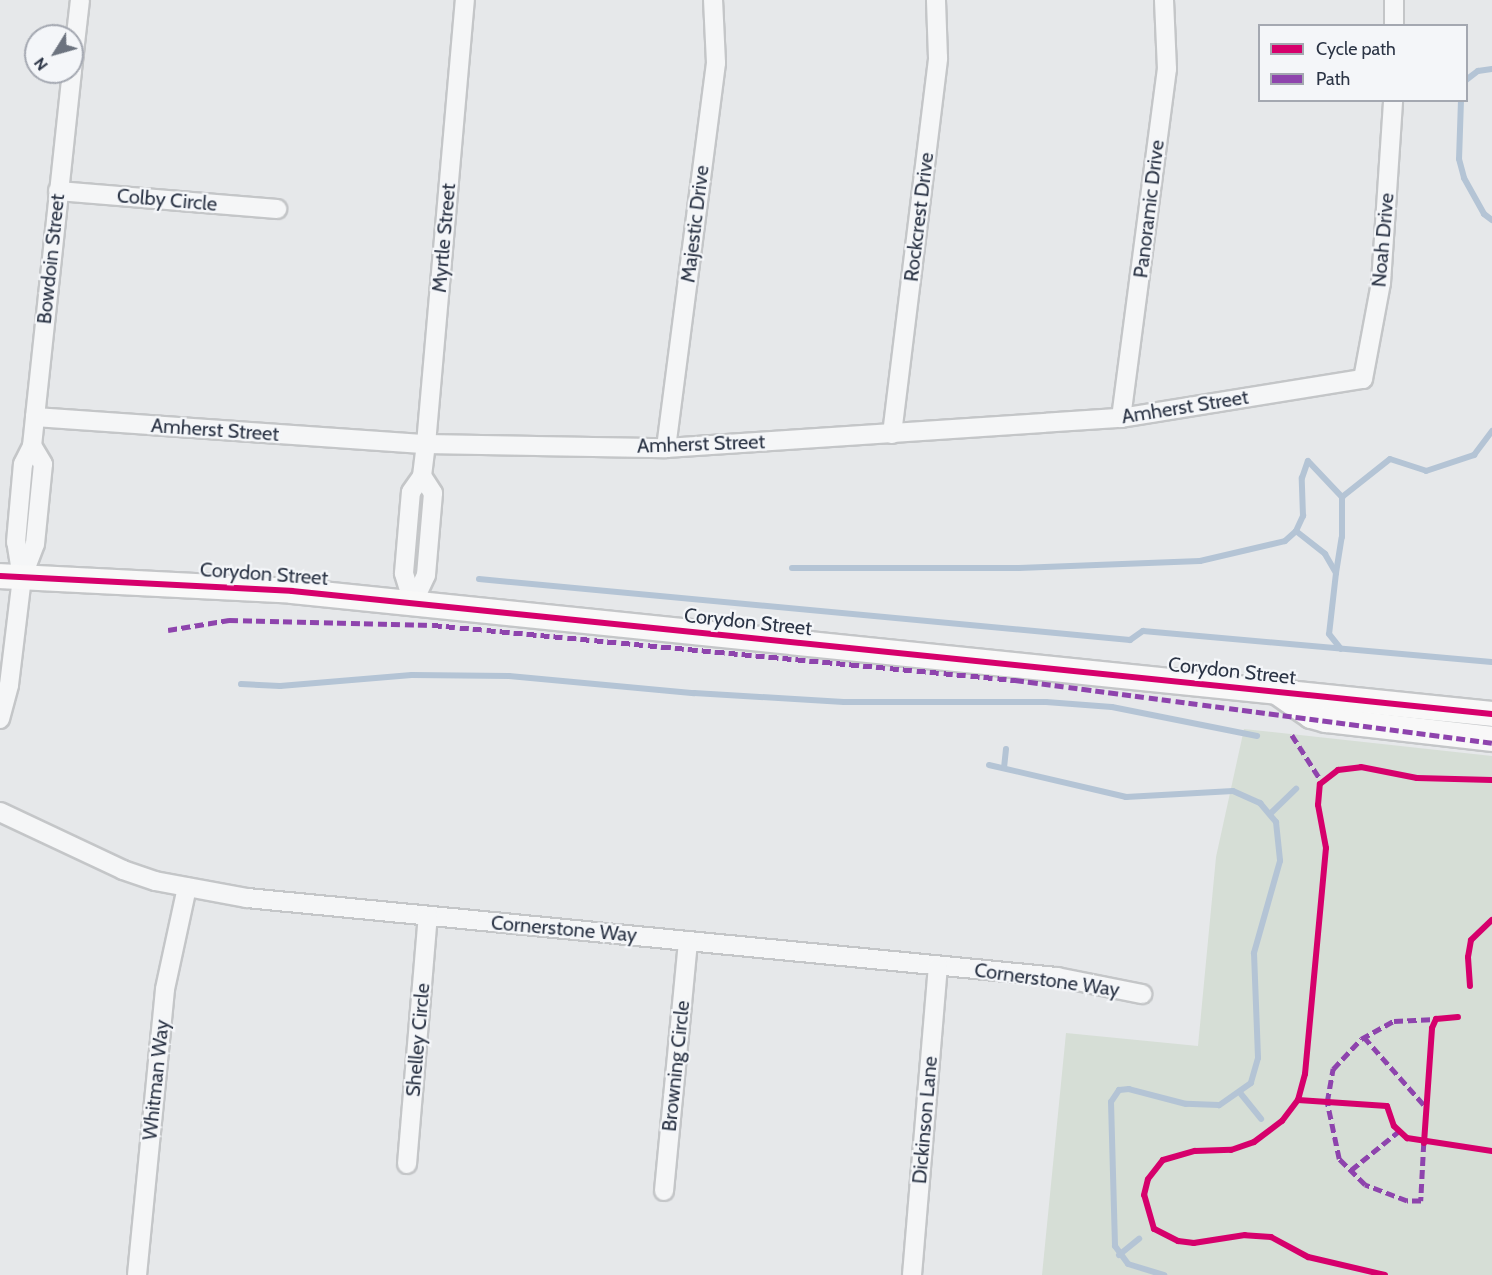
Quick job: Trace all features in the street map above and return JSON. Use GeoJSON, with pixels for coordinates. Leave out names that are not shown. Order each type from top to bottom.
{"type":"FeatureCollection","features":[{"type":"Feature","properties":{"kind":"main road","name":"Corydon Street"},"geometry":{"type":"LineString","coordinates":[[11,577],[292,591],[1492,714]]}},
{"type":"Feature","properties":{"kind":"main road"},"geometry":{"type":"LineString","coordinates":[[1276,692],[1311,716],[1326,720],[1492,739]]}},
{"type":"Feature","properties":{"kind":"street","name":"Bowdoin Street"},"geometry":{"type":"LineString","coordinates":[[77,24],[80,0]]}},
{"type":"Feature","properties":{"kind":"street","name":"Myrtle Street"},"geometry":{"type":"LineString","coordinates":[[413,603],[426,575],[434,493],[422,476],[465,0]]}},
{"type":"Feature","properties":{"kind":"street","name":"Majestic Drive"},"geometry":{"type":"LineString","coordinates":[[666,448],[716,63],[713,0]]}},
{"type":"Feature","properties":{"kind":"street","name":"Rockcrest Drive"},"geometry":{"type":"LineString","coordinates":[[892,434],[938,58],[936,0]]}},
{"type":"Feature","properties":{"kind":"street","name":"Panoramic Drive"},"geometry":{"type":"LineString","coordinates":[[1121,418],[1167,69],[1164,0]]}},
{"type":"Feature","properties":{"kind":"street"},"geometry":{"type":"LineString","coordinates":[[1394,0],[1394,24]]}},
{"type":"Feature","properties":{"kind":"street","name":"Bowdoin Street"},"geometry":{"type":"LineString","coordinates":[[0,719],[9,685],[11,577],[35,544],[43,464],[32,446],[70,84]]}},
{"type":"Feature","properties":{"kind":"street","name":"Noah Drive"},"geometry":{"type":"LineString","coordinates":[[1363,379],[1381,283],[1393,102]]}},
{"type":"Feature","properties":{"kind":"street","name":"Colby Circle"},"geometry":{"type":"LineString","coordinates":[[58,191],[277,209]]}},
{"type":"Feature","properties":{"kind":"street","name":"Amherst Street"},"geometry":{"type":"LineString","coordinates":[[35,417],[426,444],[666,448],[1121,418],[1363,379]]}},
{"type":"Feature","properties":{"kind":"street","name":"Cornerstone Way"},"geometry":{"type":"LineString","coordinates":[[0,812],[123,870],[187,887],[247,898],[1057,977],[1142,994]]}},
{"type":"Feature","properties":{"kind":"street","name":"Whitman Way"},"geometry":{"type":"LineString","coordinates":[[136,1275],[165,989],[187,887]]}},
{"type":"Feature","properties":{"kind":"street","name":"Shelley Circle"},"geometry":{"type":"LineString","coordinates":[[407,1164],[428,916]]}},
{"type":"Feature","properties":{"kind":"street","name":"Browning Circle"},"geometry":{"type":"LineString","coordinates":[[664,1191],[688,941]]}},
{"type":"Feature","properties":{"kind":"street","name":"Dickinson Lane"},"geometry":{"type":"LineString","coordinates":[[912,1275],[938,966]]}},
{"type":"Feature","properties":{"kind":"shaded area"},"geometry":{"type":"Polygon","coordinates":[[[1244,729],[1492,756],[1492,1275],[1042,1275],[1066,1033],[1198,1046],[1216,857],[1244,729]]]}},
{"type":"Feature","properties":{"kind":"waterway"},"geometry":{"type":"LineString","coordinates":[[1468,78],[1478,71],[1492,69]]}},
{"type":"Feature","properties":{"kind":"waterway"},"geometry":{"type":"LineString","coordinates":[[1461,102],[1459,159],[1464,178],[1484,214],[1492,220]]}},
{"type":"Feature","properties":{"kind":"waterway"},"geometry":{"type":"LineString","coordinates":[[792,568],[1019,568],[1200,561],[1285,541],[1296,531],[1303,516],[1302,478],[1308,461],[1342,497],[1390,459],[1426,471],[1474,455],[1492,431]]}},
{"type":"Feature","properties":{"kind":"waterway"},"geometry":{"type":"LineString","coordinates":[[1336,573],[1342,537],[1342,497]]}},
{"type":"Feature","properties":{"kind":"waterway"},"geometry":{"type":"LineString","coordinates":[[1296,531],[1325,554],[1336,573],[1329,634],[1341,649]]}},
{"type":"Feature","properties":{"kind":"waterway"},"geometry":{"type":"LineString","coordinates":[[479,579],[1130,640],[1143,631],[1492,662]]}},
{"type":"Feature","properties":{"kind":"waterway"},"geometry":{"type":"LineString","coordinates":[[241,684],[280,686],[412,675],[509,676],[694,693],[844,702],[1046,702],[1112,707],[1257,736]]}},
{"type":"Feature","properties":{"kind":"waterway"},"geometry":{"type":"LineString","coordinates":[[1004,768],[1006,749]]}},
{"type":"Feature","properties":{"kind":"waterway"},"geometry":{"type":"LineString","coordinates":[[989,765],[1126,797],[1233,791],[1260,803],[1276,822],[1280,861],[1254,953],[1258,1058],[1251,1083],[1219,1105],[1186,1104],[1129,1089],[1119,1090],[1111,1102],[1115,1246],[1128,1264],[1164,1275]]}},
{"type":"Feature","properties":{"kind":"waterway"},"geometry":{"type":"LineString","coordinates":[[1271,813],[1296,789]]}},
{"type":"Feature","properties":{"kind":"waterway"},"geometry":{"type":"LineString","coordinates":[[1241,1094],[1261,1119]]}},
{"type":"Feature","properties":{"kind":"waterway"},"geometry":{"type":"LineString","coordinates":[[1119,1255],[1139,1239]]}},
{"type":"Feature","properties":{"kind":"marked path"},"geometry":{"type":"LineString","coordinates":[[168,630],[229,620],[433,625],[1015,680],[1492,743]]}},
{"type":"Feature","properties":{"kind":"marked path"},"geometry":{"type":"LineString","coordinates":[[1292,735],[1322,782]]}},
{"type":"Feature","properties":{"kind":"marked path"},"geometry":{"type":"LineString","coordinates":[[1424,1143],[1421,1201],[1407,1201],[1365,1185],[1339,1159],[1327,1102],[1333,1069],[1361,1039],[1394,1021],[1436,1019]]}},
{"type":"Feature","properties":{"kind":"marked path"},"geometry":{"type":"LineString","coordinates":[[1364,1037],[1426,1107]]}},
{"type":"Feature","properties":{"kind":"marked path"},"geometry":{"type":"LineString","coordinates":[[1351,1170],[1399,1131]]}},
{"type":"Feature","properties":{"kind":"cycle path"},"geometry":{"type":"LineString","coordinates":[[0,576],[292,591],[1492,714]]}},
{"type":"Feature","properties":{"kind":"cycle path"},"geometry":{"type":"LineString","coordinates":[[1385,1275],[1308,1257],[1271,1237],[1245,1235],[1194,1243],[1178,1241],[1154,1229],[1144,1195],[1148,1179],[1163,1160],[1195,1151],[1231,1150],[1254,1142],[1282,1121],[1298,1100],[1305,1074],[1326,848],[1318,805],[1320,784],[1338,770],[1361,767],[1417,778],[1492,780]]}},
{"type":"Feature","properties":{"kind":"cycle path"},"geometry":{"type":"LineString","coordinates":[[1470,986],[1468,957],[1471,940],[1492,920]]}},
{"type":"Feature","properties":{"kind":"cycle path"},"geometry":{"type":"LineString","coordinates":[[1424,1143],[1432,1028],[1436,1019],[1458,1017]]}},
{"type":"Feature","properties":{"kind":"cycle path"},"geometry":{"type":"LineString","coordinates":[[1298,1100],[1387,1106],[1394,1126],[1407,1138],[1492,1151]]}}]}
